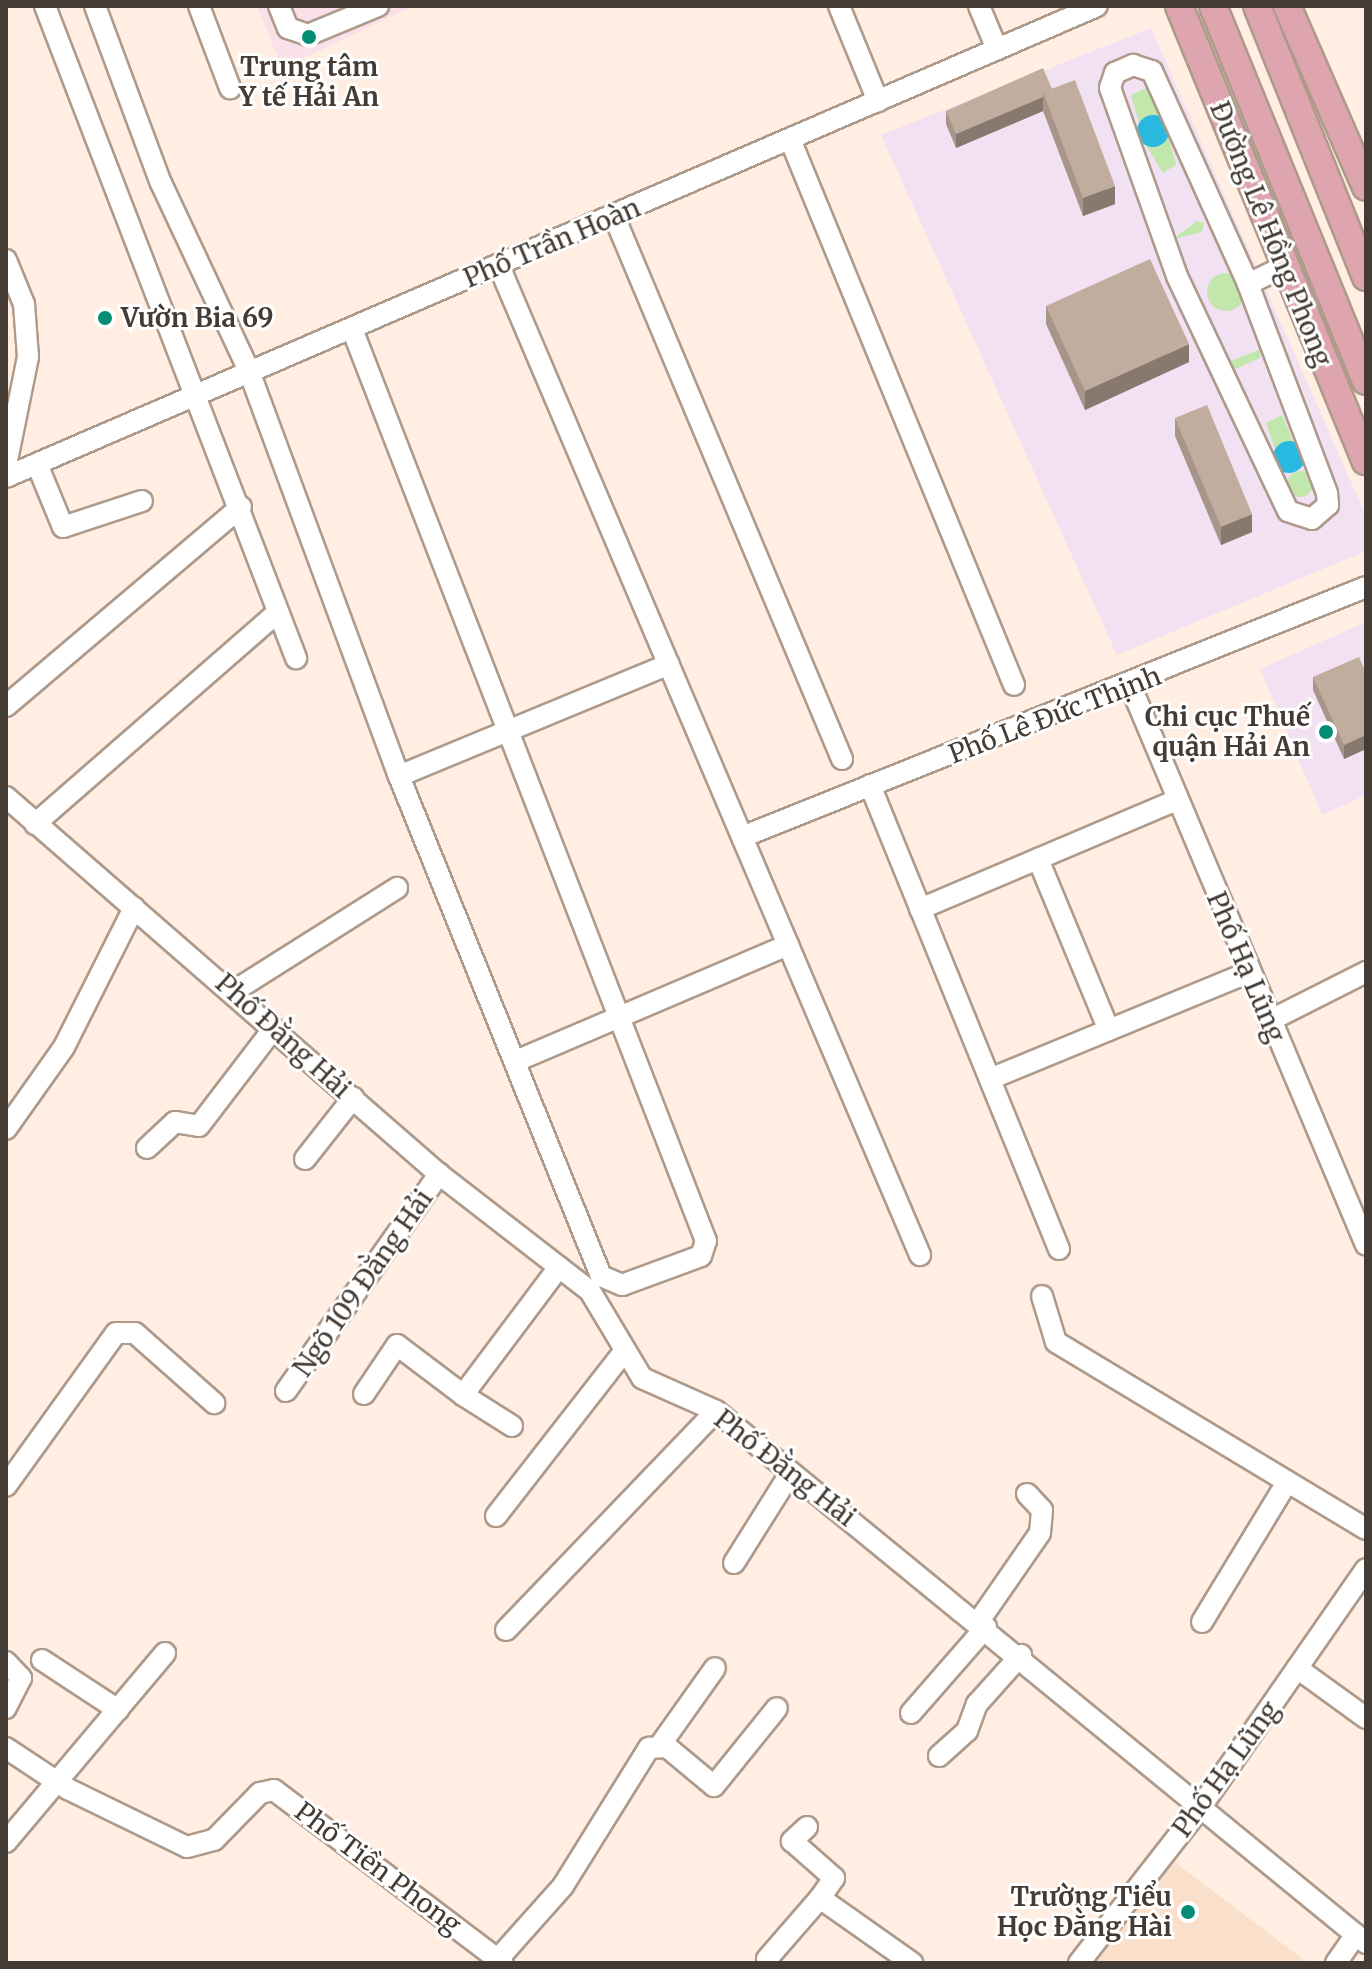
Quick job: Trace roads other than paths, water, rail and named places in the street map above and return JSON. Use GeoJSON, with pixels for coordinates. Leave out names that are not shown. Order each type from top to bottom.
{"type":"FeatureCollection","features":[{"type":"Feature","properties":{"kind":"main road","name":"Đường Lê Hồng Phong"},"geometry":{"type":"LineString","coordinates":[[1179,6],[1283,267],[1366,461]]}},
{"type":"Feature","properties":{"kind":"main road","name":"Đường Lê Hồng Phong"},"geometry":{"type":"LineString","coordinates":[[1213,6],[1366,381]]}},
{"type":"Feature","properties":{"kind":"main road"},"geometry":{"type":"LineString","coordinates":[[1254,6],[1366,277]]}},
{"type":"Feature","properties":{"kind":"main road"},"geometry":{"type":"LineString","coordinates":[[1294,8],[1366,187]]}},
{"type":"Feature","properties":{"kind":"street"},"geometry":{"type":"LineString","coordinates":[[45,6],[199,393],[296,658]]}},
{"type":"Feature","properties":{"kind":"street"},"geometry":{"type":"LineString","coordinates":[[95,6],[161,183],[249,371],[399,776],[601,1276],[622,1285],[701,1256],[706,1241],[352,329]]}},
{"type":"Feature","properties":{"kind":"street"},"geometry":{"type":"LineString","coordinates":[[199,6],[230,88]]}},
{"type":"Feature","properties":{"kind":"street"},"geometry":{"type":"LineString","coordinates":[[279,6],[288,28],[308,35],[378,6]]}},
{"type":"Feature","properties":{"kind":"street"},"geometry":{"type":"LineString","coordinates":[[839,6],[878,101]]}},
{"type":"Feature","properties":{"kind":"street"},"geometry":{"type":"LineString","coordinates":[[979,6],[997,49]]}},
{"type":"Feature","properties":{"kind":"street","name":"Phố Trần Hoàn"},"geometry":{"type":"LineString","coordinates":[[8,468],[37,464],[1097,6]]}},
{"type":"Feature","properties":{"kind":"street"},"geometry":{"type":"LineString","coordinates":[[1254,6],[1294,8]]}},
{"type":"Feature","properties":{"kind":"street"},"geometry":{"type":"LineString","coordinates":[[1133,65],[1152,71],[1248,284],[1327,493],[1328,505],[1312,519],[1288,511],[1206,347],[1110,88],[1115,73],[1133,65]]}},
{"type":"Feature","properties":{"kind":"street"},"geometry":{"type":"LineString","coordinates":[[790,139],[1014,685]]}},
{"type":"Feature","properties":{"kind":"street"},"geometry":{"type":"LineString","coordinates":[[614,216],[842,759]]}},
{"type":"Feature","properties":{"kind":"street"},"geometry":{"type":"LineString","coordinates":[[6,260],[24,304],[28,357],[8,468]]}},
{"type":"Feature","properties":{"kind":"street"},"geometry":{"type":"LineString","coordinates":[[499,266],[920,1255]]}},
{"type":"Feature","properties":{"kind":"street"},"geometry":{"type":"LineString","coordinates":[[1248,284],[1283,267]]}},
{"type":"Feature","properties":{"kind":"street"},"geometry":{"type":"LineString","coordinates":[[37,464],[63,527],[142,501]]}},
{"type":"Feature","properties":{"kind":"street"},"geometry":{"type":"LineString","coordinates":[[6,706],[241,507]]}},
{"type":"Feature","properties":{"kind":"street","name":"Phố Lê Đức Thịnh"},"geometry":{"type":"LineString","coordinates":[[742,837],[870,785],[1131,687],[1366,587]]}},
{"type":"Feature","properties":{"kind":"street"},"geometry":{"type":"LineString","coordinates":[[35,824],[278,612]]}},
{"type":"Feature","properties":{"kind":"street"},"geometry":{"type":"LineString","coordinates":[[399,776],[669,664]]}},
{"type":"Feature","properties":{"kind":"street","name":"Phố Hạ Lũng"},"geometry":{"type":"LineString","coordinates":[[1131,687],[1175,801],[1366,1245]]}},
{"type":"Feature","properties":{"kind":"street"},"geometry":{"type":"LineString","coordinates":[[870,785],[1059,1249]]}},
{"type":"Feature","properties":{"kind":"street","name":"Phố Đằng Hải"},"geometry":{"type":"LineString","coordinates":[[6,797],[234,991],[439,1174],[600,1302],[625,1350],[656,1388],[716,1411],[1021,1655],[1200,1808],[1361,1938]]}},
{"type":"Feature","properties":{"kind":"street"},"geometry":{"type":"LineString","coordinates":[[920,909],[1175,801]]}},
{"type":"Feature","properties":{"kind":"street"},"geometry":{"type":"LineString","coordinates":[[1038,859],[1109,1030]]}},
{"type":"Feature","properties":{"kind":"street"},"geometry":{"type":"LineString","coordinates":[[234,991],[397,888]]}},
{"type":"Feature","properties":{"kind":"street"},"geometry":{"type":"LineString","coordinates":[[6,1129],[64,1047],[134,908]]}},
{"type":"Feature","properties":{"kind":"street"},"geometry":{"type":"LineString","coordinates":[[516,1061],[788,945]]}},
{"type":"Feature","properties":{"kind":"street"},"geometry":{"type":"LineString","coordinates":[[990,1079],[1249,972]]}},
{"type":"Feature","properties":{"kind":"street"},"geometry":{"type":"LineString","coordinates":[[1269,1021],[1366,972]]}},
{"type":"Feature","properties":{"kind":"street"},"geometry":{"type":"LineString","coordinates":[[147,1148],[171,1124],[193,1128],[207,1119],[274,1028]]}},
{"type":"Feature","properties":{"kind":"street"},"geometry":{"type":"LineString","coordinates":[[305,1159],[353,1098]]}},
{"type":"Feature","properties":{"kind":"street","name":"Ngõ 109 Đằng Hải"},"geometry":{"type":"LineString","coordinates":[[286,1391],[439,1174]]}},
{"type":"Feature","properties":{"kind":"street"},"geometry":{"type":"LineString","coordinates":[[463,1395],[559,1267]]}},
{"type":"Feature","properties":{"kind":"street"},"geometry":{"type":"LineString","coordinates":[[1042,1296],[1056,1342],[1366,1529]]}},
{"type":"Feature","properties":{"kind":"street"},"geometry":{"type":"LineString","coordinates":[[6,1486],[116,1333],[135,1333],[214,1403]]}},
{"type":"Feature","properties":{"kind":"street"},"geometry":{"type":"LineString","coordinates":[[364,1394],[397,1345],[463,1395],[512,1426]]}},
{"type":"Feature","properties":{"kind":"street"},"geometry":{"type":"LineString","coordinates":[[496,1516],[625,1350]]}},
{"type":"Feature","properties":{"kind":"street"},"geometry":{"type":"LineString","coordinates":[[506,1630],[716,1411]]}},
{"type":"Feature","properties":{"kind":"street"},"geometry":{"type":"LineString","coordinates":[[734,1563],[791,1472]]}},
{"type":"Feature","properties":{"kind":"street"},"geometry":{"type":"LineString","coordinates":[[1202,1622],[1287,1482]]}},
{"type":"Feature","properties":{"kind":"street"},"geometry":{"type":"LineString","coordinates":[[911,1713],[982,1624],[1040,1533],[1042,1510],[1027,1494]]}},
{"type":"Feature","properties":{"kind":"street","name":"Phố Hạ Lũng"},"geometry":{"type":"LineString","coordinates":[[1079,1963],[1200,1808],[1366,1569]]}},
{"type":"Feature","properties":{"kind":"street"},"geometry":{"type":"LineString","coordinates":[[6,1842],[165,1653]]}},
{"type":"Feature","properties":{"kind":"street"},"geometry":{"type":"LineString","coordinates":[[939,1756],[967,1731],[977,1704],[1021,1655]]}},
{"type":"Feature","properties":{"kind":"street"},"geometry":{"type":"LineString","coordinates":[[42,1660],[118,1710]]}},
{"type":"Feature","properties":{"kind":"street"},"geometry":{"type":"LineString","coordinates":[[6,1662],[21,1678],[6,1708]]}},
{"type":"Feature","properties":{"kind":"street"},"geometry":{"type":"LineString","coordinates":[[501,1961],[563,1886],[639,1761],[661,1744],[715,1668]]}},
{"type":"Feature","properties":{"kind":"street"},"geometry":{"type":"LineString","coordinates":[[1297,1668],[1366,1718]]}},
{"type":"Feature","properties":{"kind":"street"},"geometry":{"type":"LineString","coordinates":[[661,1744],[714,1786],[777,1708]]}},
{"type":"Feature","properties":{"kind":"street","name":"Phố Tiền Phong"},"geometry":{"type":"LineString","coordinates":[[6,1748],[57,1782],[187,1847],[214,1840],[260,1793],[274,1790],[501,1961]]}},
{"type":"Feature","properties":{"kind":"street"},"geometry":{"type":"LineString","coordinates":[[767,1959],[834,1878],[792,1841],[807,1827]]}},
{"type":"Feature","properties":{"kind":"street"},"geometry":{"type":"LineString","coordinates":[[820,1898],[912,1963]]}},
{"type":"Feature","properties":{"kind":"street"},"geometry":{"type":"LineString","coordinates":[[1336,1963],[1361,1938]]}},
{"type":"Feature","properties":{"kind":"water"},"geometry":{"type":"Polygon","coordinates":[[[1153,115],[1164,120],[1169,131],[1164,142],[1153,147],[1142,142],[1137,131],[1142,120],[1153,115]]]}},
{"type":"Feature","properties":{"kind":"water"},"geometry":{"type":"Polygon","coordinates":[[[1289,441],[1300,446],[1305,457],[1300,468],[1289,473],[1278,468],[1273,457],[1278,446],[1289,441]]]}},
{"type":"Feature","properties":{"kind":"place","name":"Trung tâm Y tế Hải An"},"geometry":{"type":"Point","coordinates":[309,37]}},
{"type":"Feature","properties":{"kind":"place","name":"Vườn Bia 69"},"geometry":{"type":"Point","coordinates":[105,318]}},
{"type":"Feature","properties":{"kind":"place","name":"Chi cục Thuế quận Hải An"},"geometry":{"type":"Point","coordinates":[1326,732]}},
{"type":"Feature","properties":{"kind":"place","name":"Trường Tiểu Học Đằng Hài"},"geometry":{"type":"Point","coordinates":[1188,1912]}}]}
